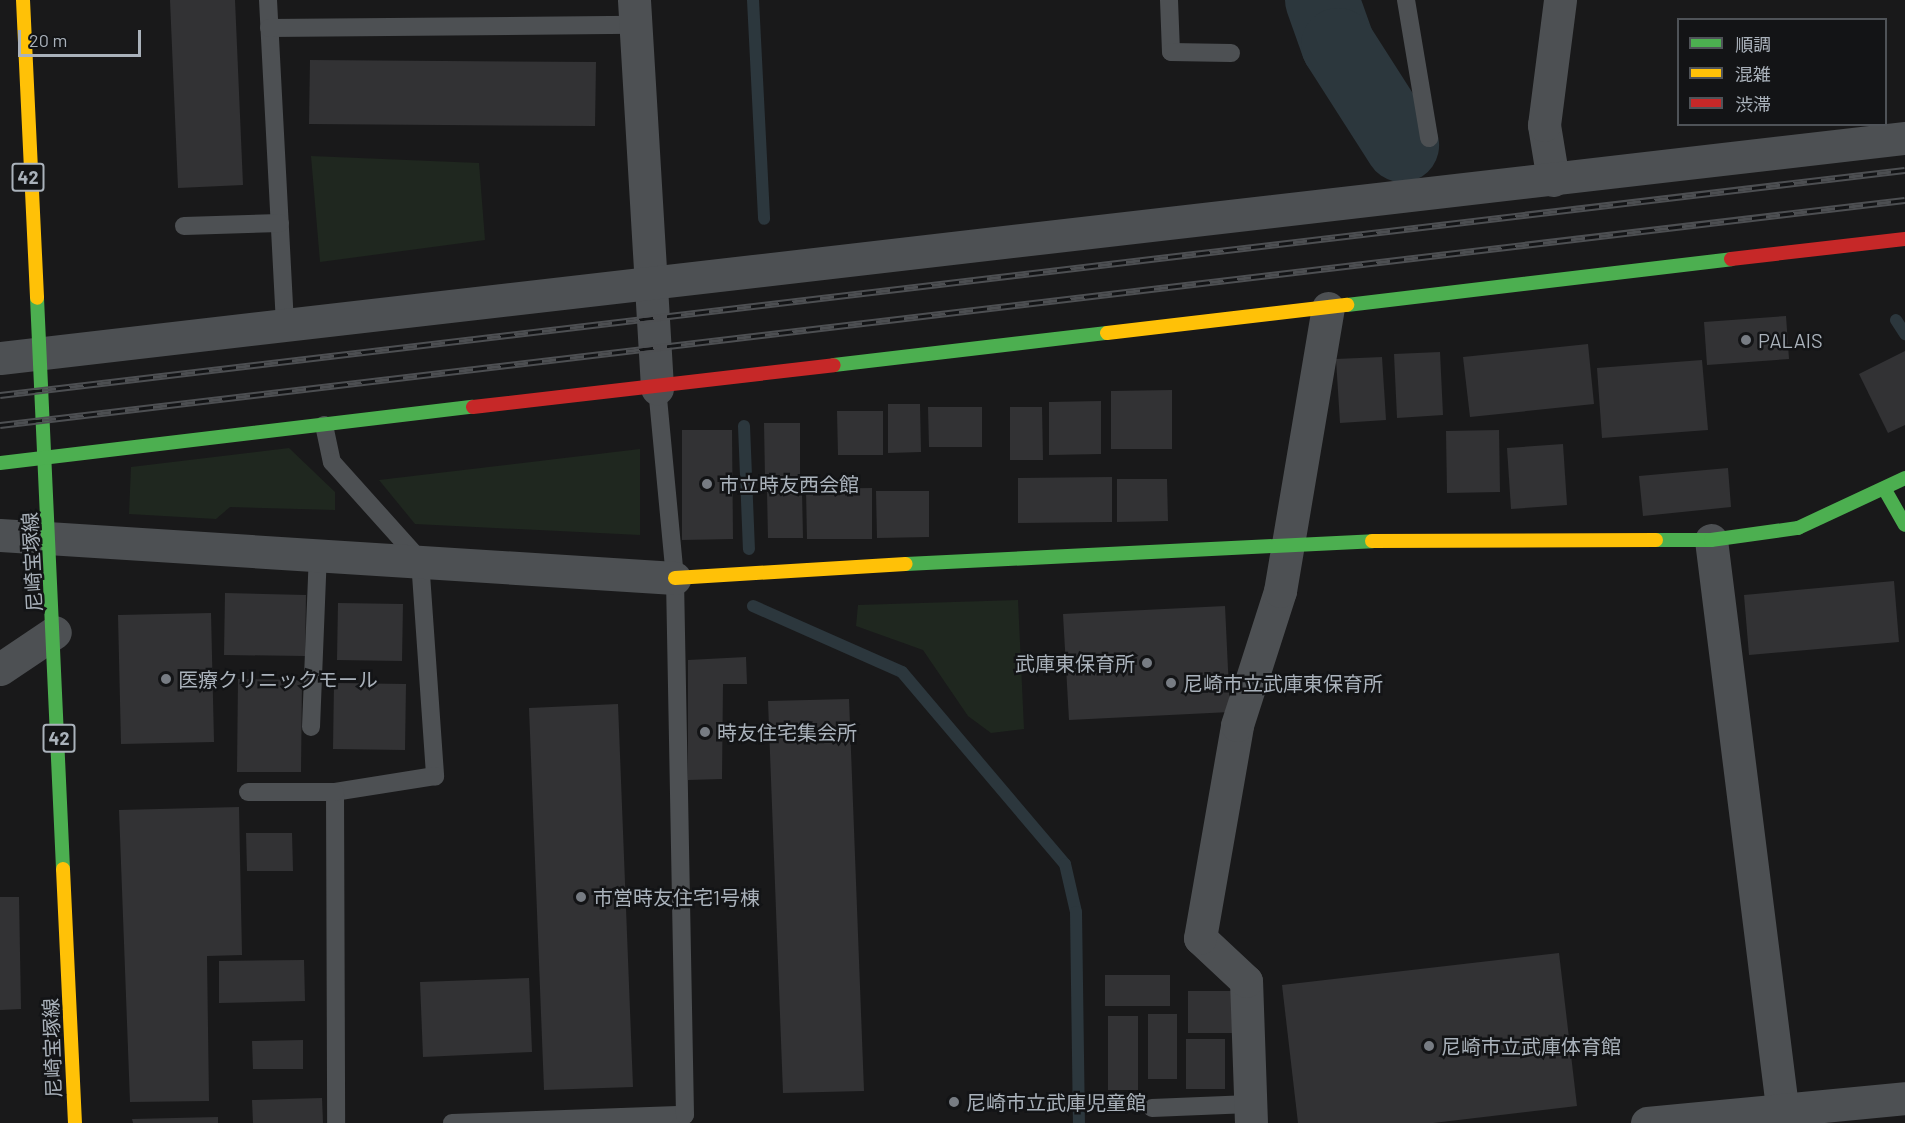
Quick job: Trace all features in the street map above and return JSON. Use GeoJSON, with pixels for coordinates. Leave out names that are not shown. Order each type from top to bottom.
{"type":"FeatureCollection","features":[{"type":"Feature","properties":{"kind":"street","name":"尼崎宝塚線"},"geometry":{"type":"LineString","coordinates":[[23,0],[36,353],[51,534],[75,1123]]}},
{"type":"Feature","properties":{"kind":"street"},"geometry":{"type":"LineString","coordinates":[[1553,180],[1544,125],[1560,0]]}},
{"type":"Feature","properties":{"kind":"street"},"geometry":{"type":"LineString","coordinates":[[634,13],[648,286],[657,388]]}},
{"type":"Feature","properties":{"kind":"street"},"geometry":{"type":"LineString","coordinates":[[0,358],[648,286],[1905,138]]}},
{"type":"Feature","properties":{"kind":"street"},"geometry":{"type":"LineString","coordinates":[[0,463],[657,388],[1905,239]]}},
{"type":"Feature","properties":{"kind":"street"},"geometry":{"type":"LineString","coordinates":[[1250,1114],[1246,981],[1200,938],[1237,725],[1280,591],[1328,308]]}},
{"type":"Feature","properties":{"kind":"street"},"geometry":{"type":"LineString","coordinates":[[0,535],[51,534],[675,579],[1289,541],[1711,540],[1798,528],[1885,490],[1905,478]]}},
{"type":"Feature","properties":{"kind":"street"},"geometry":{"type":"LineString","coordinates":[[1885,490],[1905,525]]}},
{"type":"Feature","properties":{"kind":"street"},"geometry":{"type":"LineString","coordinates":[[1711,540],[1783,1116]]}},
{"type":"Feature","properties":{"kind":"street"},"geometry":{"type":"LineString","coordinates":[[0,669],[55,632]]}},
{"type":"Feature","properties":{"kind":"street"},"geometry":{"type":"LineString","coordinates":[[1647,1123],[1783,1116],[1905,1098]]}},
{"type":"Feature","properties":{"kind":"lane"},"geometry":{"type":"LineString","coordinates":[[268,0],[285,327]]}},
{"type":"Feature","properties":{"kind":"lane"},"geometry":{"type":"LineString","coordinates":[[1169,0],[1170,52],[1231,53]]}},
{"type":"Feature","properties":{"kind":"lane"},"geometry":{"type":"LineString","coordinates":[[1406,0],[1429,138]]}},
{"type":"Feature","properties":{"kind":"lane"},"geometry":{"type":"LineString","coordinates":[[269,28],[634,13]]}},
{"type":"Feature","properties":{"kind":"lane"},"geometry":{"type":"LineString","coordinates":[[184,226],[280,223]]}},
{"type":"Feature","properties":{"kind":"lane"},"geometry":{"type":"LineString","coordinates":[[452,1123],[686,1119],[675,579],[657,388]]}},
{"type":"Feature","properties":{"kind":"lane"},"geometry":{"type":"LineString","coordinates":[[248,792],[335,792],[435,776],[420,560],[332,462],[324,425]]}},
{"type":"Feature","properties":{"kind":"lane"},"geometry":{"type":"LineString","coordinates":[[310,727],[318,553]]}},
{"type":"Feature","properties":{"kind":"lane"},"geometry":{"type":"LineString","coordinates":[[335,792],[336,1123]]}},
{"type":"Feature","properties":{"kind":"lane"},"geometry":{"type":"LineString","coordinates":[[1152,1108],[1250,1114]]}},
{"type":"Feature","properties":{"kind":"shaded area"},"geometry":{"type":"Polygon","coordinates":[[[311,156],[479,163],[485,240],[320,262],[311,156]]]}},
{"type":"Feature","properties":{"kind":"shaded area"},"geometry":{"type":"Polygon","coordinates":[[[289,448],[335,492],[335,510],[230,507],[216,519],[129,514],[131,467],[289,448]]]}},
{"type":"Feature","properties":{"kind":"shaded area"},"geometry":{"type":"Polygon","coordinates":[[[640,449],[640,535],[415,524],[379,480],[640,449]]]}},
{"type":"Feature","properties":{"kind":"shaded area"},"geometry":{"type":"Polygon","coordinates":[[[1018,600],[1024,729],[991,733],[968,716],[923,650],[856,626],[858,605],[1018,600]]]}},
{"type":"Feature","properties":{"kind":"building"},"geometry":{"type":"Polygon","coordinates":[[[170,0],[235,0],[243,185],[178,188],[170,0]]]}},
{"type":"Feature","properties":{"kind":"building"},"geometry":{"type":"Polygon","coordinates":[[[310,60],[596,62],[595,126],[309,124],[310,60]]]}},
{"type":"Feature","properties":{"kind":"building","name":"PALAIS"},"geometry":{"type":"Polygon","coordinates":[[[1786,316],[1789,359],[1707,365],[1704,322],[1786,316]]]}},
{"type":"Feature","properties":{"kind":"building"},"geometry":{"type":"Polygon","coordinates":[[[1588,344],[1594,404],[1470,417],[1463,357],[1588,344]]]}},
{"type":"Feature","properties":{"kind":"building"},"geometry":{"type":"Polygon","coordinates":[[[1905,351],[1905,425],[1888,433],[1859,374],[1905,351]]]}},
{"type":"Feature","properties":{"kind":"building"},"geometry":{"type":"Polygon","coordinates":[[[1440,352],[1443,415],[1397,418],[1394,354],[1440,352]]]}},
{"type":"Feature","properties":{"kind":"building"},"geometry":{"type":"Polygon","coordinates":[[[1382,357],[1386,420],[1340,423],[1336,359],[1382,357]]]}},
{"type":"Feature","properties":{"kind":"building"},"geometry":{"type":"Polygon","coordinates":[[[1702,360],[1708,430],[1602,438],[1597,368],[1702,360]]]}},
{"type":"Feature","properties":{"kind":"building"},"geometry":{"type":"Polygon","coordinates":[[[1172,390],[1172,449],[1111,449],[1111,391],[1172,390]]]}},
{"type":"Feature","properties":{"kind":"building"},"geometry":{"type":"Polygon","coordinates":[[[1101,401],[1101,454],[1049,455],[1049,402],[1101,401]]]}},
{"type":"Feature","properties":{"kind":"building"},"geometry":{"type":"Polygon","coordinates":[[[888,404],[920,404],[921,452],[888,453],[888,404]]]}},
{"type":"Feature","properties":{"kind":"building"},"geometry":{"type":"Polygon","coordinates":[[[928,407],[982,407],[982,447],[929,447],[928,407]]]}},
{"type":"Feature","properties":{"kind":"building"},"geometry":{"type":"Polygon","coordinates":[[[1010,407],[1042,407],[1043,460],[1010,460],[1010,407]]]}},
{"type":"Feature","properties":{"kind":"building"},"geometry":{"type":"Polygon","coordinates":[[[837,411],[883,411],[883,455],[838,455],[837,411]]]}},
{"type":"Feature","properties":{"kind":"building"},"geometry":{"type":"Polygon","coordinates":[[[764,423],[800,423],[800,477],[765,478],[764,423]]]}},
{"type":"Feature","properties":{"kind":"building","name":"市立時友西会館"},"geometry":{"type":"Polygon","coordinates":[[[682,430],[732,430],[733,539],[682,540],[682,430]]]}},
{"type":"Feature","properties":{"kind":"building"},"geometry":{"type":"Polygon","coordinates":[[[1499,430],[1500,492],[1447,493],[1446,431],[1499,430]]]}},
{"type":"Feature","properties":{"kind":"building"},"geometry":{"type":"Polygon","coordinates":[[[1563,444],[1567,505],[1511,509],[1507,448],[1563,444]]]}},
{"type":"Feature","properties":{"kind":"building"},"geometry":{"type":"Polygon","coordinates":[[[1728,468],[1731,507],[1643,516],[1639,476],[1728,468]]]}},
{"type":"Feature","properties":{"kind":"building"},"geometry":{"type":"Polygon","coordinates":[[[1112,477],[1112,522],[1018,523],[1018,478],[1112,477]]]}},
{"type":"Feature","properties":{"kind":"building"},"geometry":{"type":"Polygon","coordinates":[[[1117,479],[1167,479],[1168,521],[1117,522],[1117,479]]]}},
{"type":"Feature","properties":{"kind":"building"},"geometry":{"type":"Polygon","coordinates":[[[872,488],[872,539],[807,539],[806,489],[872,488]]]}},
{"type":"Feature","properties":{"kind":"building"},"geometry":{"type":"Polygon","coordinates":[[[802,491],[803,538],[768,538],[767,492],[802,491]]]}},
{"type":"Feature","properties":{"kind":"building"},"geometry":{"type":"Polygon","coordinates":[[[876,491],[929,491],[929,537],[877,538],[876,491]]]}},
{"type":"Feature","properties":{"kind":"building"},"geometry":{"type":"Polygon","coordinates":[[[1894,581],[1899,642],[1749,655],[1744,595],[1894,581]]]}},
{"type":"Feature","properties":{"kind":"building"},"geometry":{"type":"Polygon","coordinates":[[[225,593],[306,595],[305,656],[224,655],[225,593]]]}},
{"type":"Feature","properties":{"kind":"building"},"geometry":{"type":"Polygon","coordinates":[[[338,603],[403,604],[402,661],[337,660],[338,603]]]}},
{"type":"Feature","properties":{"kind":"building","name":"武庫東保育所"},"geometry":{"type":"Polygon","coordinates":[[[1225,606],[1230,712],[1069,720],[1063,614],[1225,606]]]}},
{"type":"Feature","properties":{"kind":"building","name":"医療クリニックモール"},"geometry":{"type":"Polygon","coordinates":[[[211,613],[214,742],[121,744],[118,615],[211,613]]]}},
{"type":"Feature","properties":{"kind":"building","name":"時友住宅集会所"},"geometry":{"type":"Polygon","coordinates":[[[746,657],[747,684],[723,684],[722,779],[688,780],[688,660],[746,657]]]}},
{"type":"Feature","properties":{"kind":"building"},"geometry":{"type":"Polygon","coordinates":[[[238,679],[302,680],[301,772],[237,772],[238,679]]]}},
{"type":"Feature","properties":{"kind":"building"},"geometry":{"type":"Polygon","coordinates":[[[334,683],[406,684],[405,750],[333,749],[334,683]]]}},
{"type":"Feature","properties":{"kind":"building"},"geometry":{"type":"Polygon","coordinates":[[[849,699],[864,1091],[783,1093],[768,701],[849,699]]]}},
{"type":"Feature","properties":{"kind":"building","name":"市営時友住宅1号棟"},"geometry":{"type":"Polygon","coordinates":[[[618,704],[633,1087],[544,1090],[529,708],[618,704]]]}},
{"type":"Feature","properties":{"kind":"building"},"geometry":{"type":"Polygon","coordinates":[[[239,807],[242,955],[207,956],[209,1101],[130,1102],[119,810],[239,807]]]}},
{"type":"Feature","properties":{"kind":"building"},"geometry":{"type":"Polygon","coordinates":[[[246,833],[292,833],[293,871],[247,871],[246,833]]]}},
{"type":"Feature","properties":{"kind":"building"},"geometry":{"type":"Polygon","coordinates":[[[0,897],[19,897],[21,1009],[0,1010],[0,897]]]}},
{"type":"Feature","properties":{"kind":"building","name":"尼崎市立武庫体育館"},"geometry":{"type":"Polygon","coordinates":[[[1559,953],[1577,1106],[1433,1123],[1298,1123],[1282,985],[1559,953]]]}},
{"type":"Feature","properties":{"kind":"building"},"geometry":{"type":"Polygon","coordinates":[[[304,960],[305,1001],[219,1003],[219,961],[304,960]]]}},
{"type":"Feature","properties":{"kind":"building"},"geometry":{"type":"Polygon","coordinates":[[[1105,975],[1170,975],[1170,1006],[1105,1006],[1105,975]]]}},
{"type":"Feature","properties":{"kind":"building"},"geometry":{"type":"Polygon","coordinates":[[[529,978],[532,1052],[423,1057],[420,982],[529,978]]]}},
{"type":"Feature","properties":{"kind":"building"},"geometry":{"type":"Polygon","coordinates":[[[1188,991],[1233,991],[1233,1033],[1188,1033],[1188,991]]]}},
{"type":"Feature","properties":{"kind":"building"},"geometry":{"type":"Polygon","coordinates":[[[1148,1014],[1177,1014],[1177,1079],[1148,1079],[1148,1014]]]}},
{"type":"Feature","properties":{"kind":"building"},"geometry":{"type":"Polygon","coordinates":[[[1108,1016],[1138,1016],[1138,1090],[1108,1090],[1108,1016]]]}},
{"type":"Feature","properties":{"kind":"building"},"geometry":{"type":"Polygon","coordinates":[[[1186,1039],[1225,1039],[1225,1089],[1186,1089],[1186,1039]]]}},
{"type":"Feature","properties":{"kind":"building"},"geometry":{"type":"Polygon","coordinates":[[[303,1040],[303,1069],[253,1069],[252,1041],[303,1040]]]}},
{"type":"Feature","properties":{"kind":"building"},"geometry":{"type":"Polygon","coordinates":[[[322,1098],[323,1123],[253,1123],[252,1100],[322,1098]]]}},
{"type":"Feature","properties":{"kind":"building"},"geometry":{"type":"Polygon","coordinates":[[[218,1117],[218,1123],[133,1123],[132,1119],[218,1117]]]}},
{"type":"Feature","properties":{"kind":"waterway"},"geometry":{"type":"LineString","coordinates":[[753,0],[764,219]]}},
{"type":"Feature","properties":{"kind":"waterway"},"geometry":{"type":"LineString","coordinates":[[1322,0],[1338,45],[1402,145]]}},
{"type":"Feature","properties":{"kind":"waterway"},"geometry":{"type":"LineString","coordinates":[[1896,320],[1905,334]]}},
{"type":"Feature","properties":{"kind":"waterway"},"geometry":{"type":"LineString","coordinates":[[744,426],[749,549]]}},
{"type":"Feature","properties":{"kind":"waterway"},"geometry":{"type":"LineString","coordinates":[[753,606],[902,672],[1065,864],[1076,912],[1079,1123]]}},
{"type":"Feature","properties":{"kind":"railway"},"geometry":{"type":"LineString","coordinates":[[0,395],[1905,170]]}},
{"type":"Feature","properties":{"kind":"railway"},"geometry":{"type":"LineString","coordinates":[[0,425],[1905,200]]}},
{"type":"Feature","properties":{"kind":"traffic: fast"},"geometry":{"type":"LineString","coordinates":[[1347,305],[1731,259]]}},
{"type":"Feature","properties":{"kind":"traffic: fast"},"geometry":{"type":"LineString","coordinates":[[37,298],[63,869]]}},
{"type":"Feature","properties":{"kind":"traffic: fast"},"geometry":{"type":"LineString","coordinates":[[834,365],[1107,333]]}},
{"type":"Feature","properties":{"kind":"traffic: fast"},"geometry":{"type":"LineString","coordinates":[[0,463],[473,407]]}},
{"type":"Feature","properties":{"kind":"traffic: fast"},"geometry":{"type":"LineString","coordinates":[[1656,540],[1711,540],[1798,528],[1905,478]]}},
{"type":"Feature","properties":{"kind":"traffic: fast"},"geometry":{"type":"LineString","coordinates":[[1885,490],[1905,525]]}},
{"type":"Feature","properties":{"kind":"traffic: fast"},"geometry":{"type":"LineString","coordinates":[[906,564],[1372,541]]}},
{"type":"Feature","properties":{"kind":"traffic: slow"},"geometry":{"type":"LineString","coordinates":[[23,0],[37,298]]}},
{"type":"Feature","properties":{"kind":"traffic: slow"},"geometry":{"type":"LineString","coordinates":[[1107,333],[1347,305]]}},
{"type":"Feature","properties":{"kind":"traffic: slow"},"geometry":{"type":"LineString","coordinates":[[1372,541],[1656,540]]}},
{"type":"Feature","properties":{"kind":"traffic: slow"},"geometry":{"type":"LineString","coordinates":[[675,578],[906,564]]}},
{"type":"Feature","properties":{"kind":"traffic: slow"},"geometry":{"type":"LineString","coordinates":[[63,869],[75,1123]]}},
{"type":"Feature","properties":{"kind":"traffic: jam"},"geometry":{"type":"LineString","coordinates":[[1731,259],[1905,239]]}},
{"type":"Feature","properties":{"kind":"traffic: jam"},"geometry":{"type":"LineString","coordinates":[[473,407],[834,365]]}},
{"type":"Feature","properties":{"kind":"place","name":"PALAIS"},"geometry":{"type":"Point","coordinates":[1746,340]}},
{"type":"Feature","properties":{"kind":"place","name":"市立時友西会館"},"geometry":{"type":"Point","coordinates":[707,484]}},
{"type":"Feature","properties":{"kind":"place","name":"武庫東保育所"},"geometry":{"type":"Point","coordinates":[1147,663]}},
{"type":"Feature","properties":{"kind":"place","name":"医療クリニックモール"},"geometry":{"type":"Point","coordinates":[166,679]}},
{"type":"Feature","properties":{"kind":"place","name":"尼崎市立武庫東保育所"},"geometry":{"type":"Point","coordinates":[1171,683]}},
{"type":"Feature","properties":{"kind":"place","name":"時友住宅集会所"},"geometry":{"type":"Point","coordinates":[705,732]}},
{"type":"Feature","properties":{"kind":"place","name":"市営時友住宅1号棟"},"geometry":{"type":"Point","coordinates":[581,897]}},
{"type":"Feature","properties":{"kind":"place","name":"尼崎市立武庫体育館"},"geometry":{"type":"Point","coordinates":[1429,1046]}},
{"type":"Feature","properties":{"kind":"place","name":"尼崎市立武庫児童館"},"geometry":{"type":"Point","coordinates":[954,1102]}}]}
